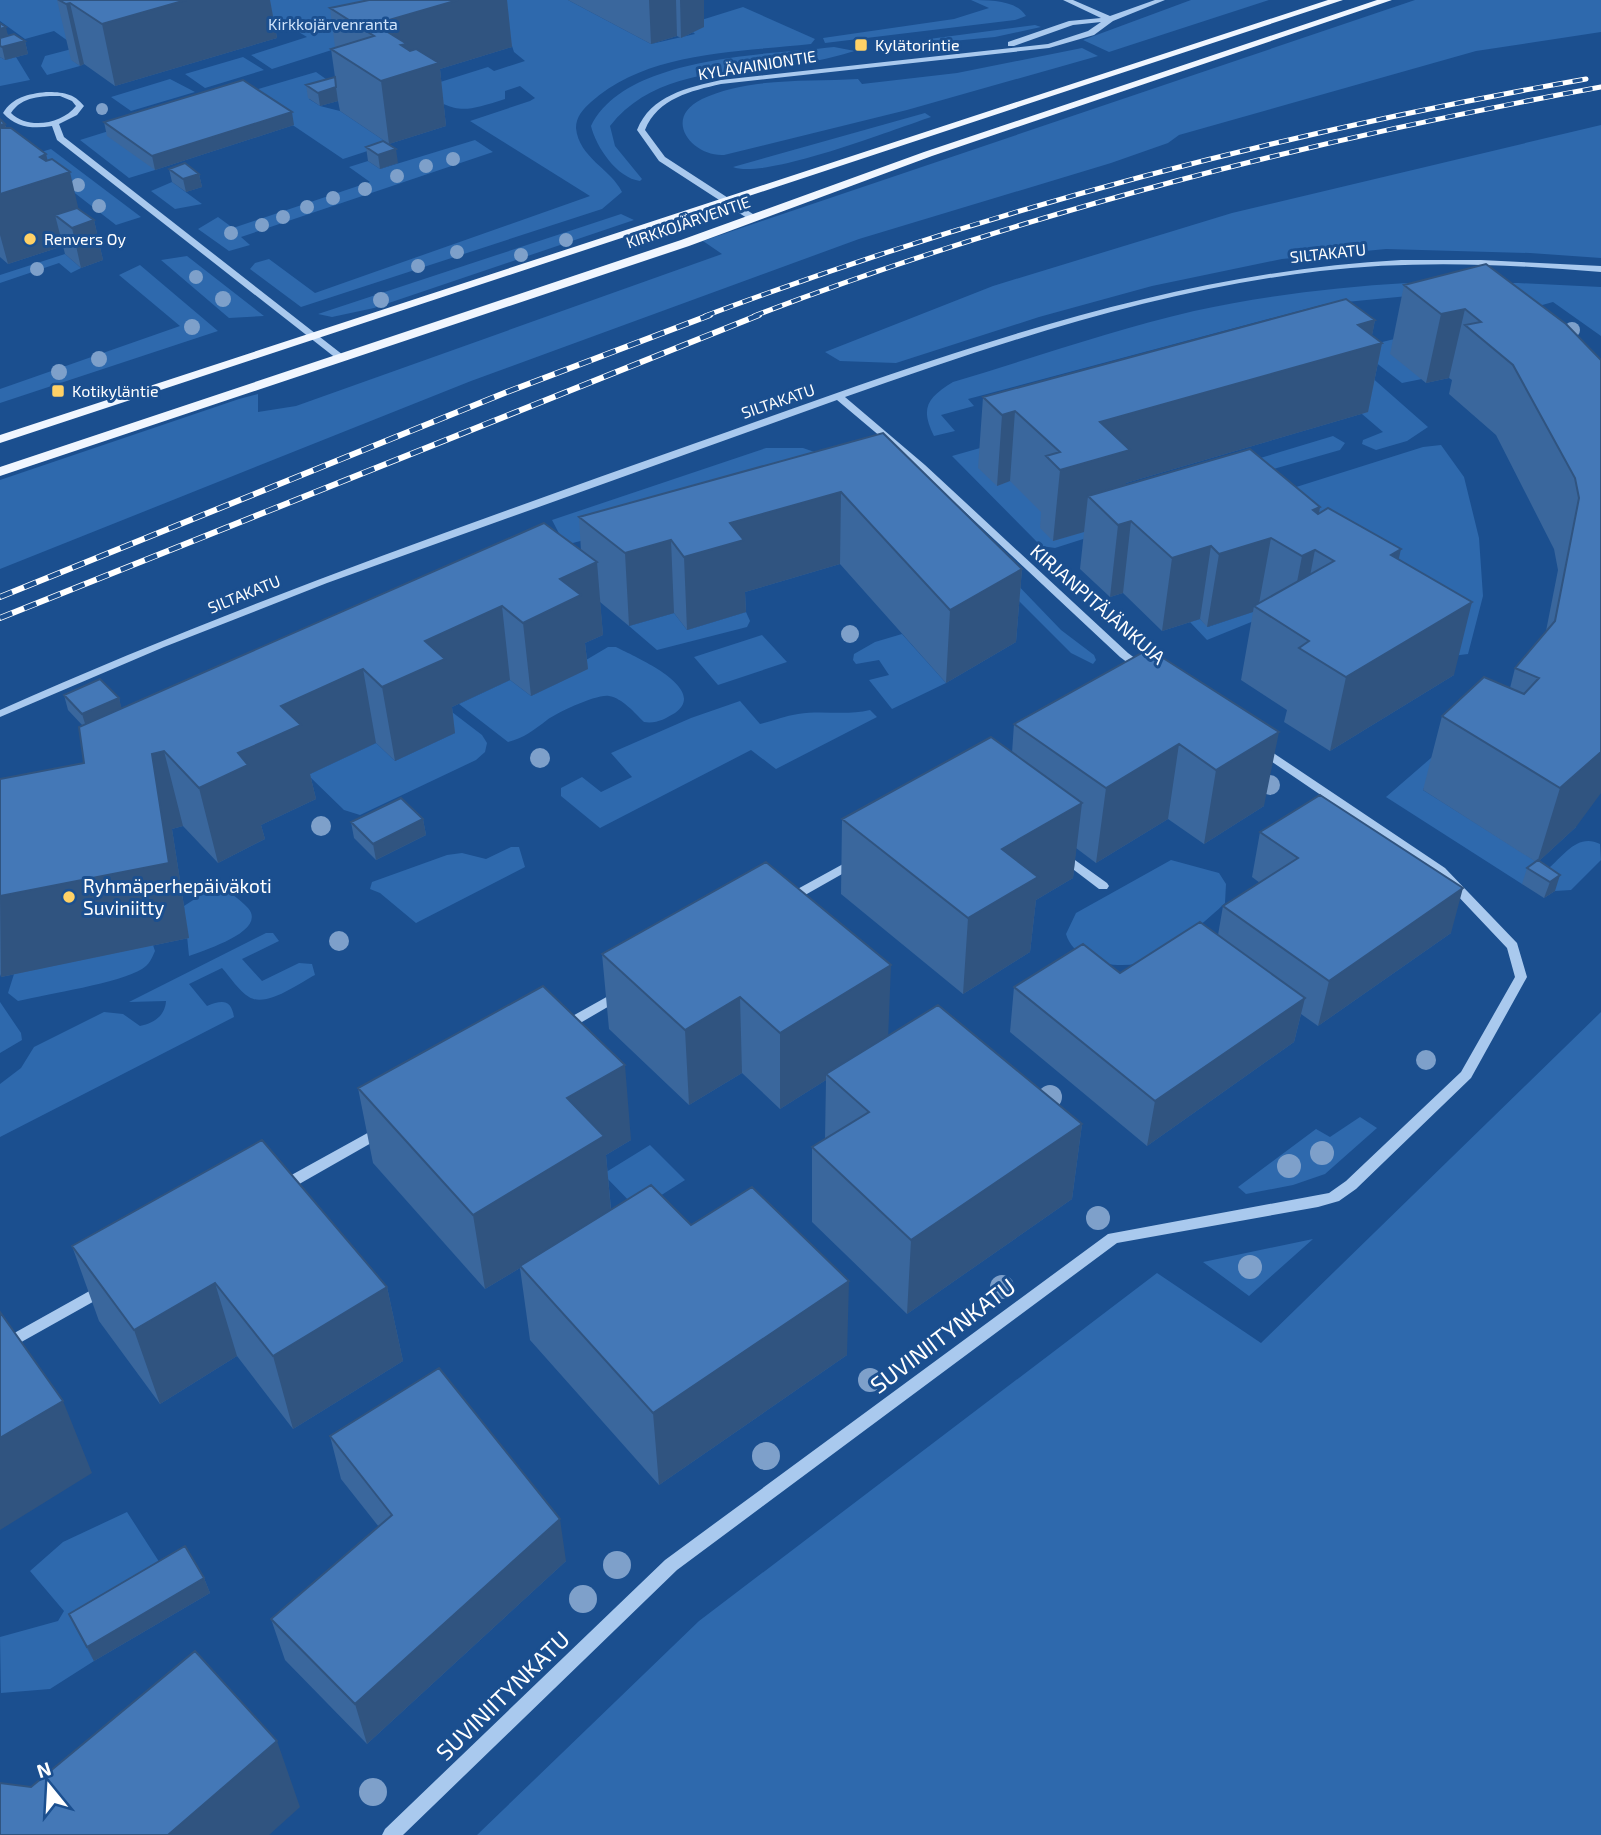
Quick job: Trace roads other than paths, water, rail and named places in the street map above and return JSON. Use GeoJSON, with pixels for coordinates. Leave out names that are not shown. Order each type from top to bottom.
{"type":"FeatureCollection","features":[{"type":"Feature","properties":{"kind":"main road","name":"KIRKKOJÄRVENTIE"},"geometry":{"type":"LineString","coordinates":[[0,439],[1338,0]]}},
{"type":"Feature","properties":{"kind":"main road","name":"KIRKKOJÄRVENTIE"},"geometry":{"type":"LineString","coordinates":[[0,472],[753,218],[1047,114],[1387,0]]}},
{"type":"Feature","properties":{"kind":"street"},"geometry":{"type":"LineString","coordinates":[[1067,0],[1110,19]]}},
{"type":"Feature","properties":{"kind":"street","name":"KYLÄVAINIONTIE"},"geometry":{"type":"LineString","coordinates":[[998,50],[1072,23],[1110,19],[1161,0]]}},
{"type":"Feature","properties":{"kind":"street","name":"KYLÄVAINIONTIE"},"geometry":{"type":"LineString","coordinates":[[753,218],[662,159],[641,130],[644,118],[654,107],[678,94],[721,82],[1049,46],[1091,33],[1110,19]]}},
{"type":"Feature","properties":{"kind":"street"},"geometry":{"type":"LineString","coordinates":[[61,94],[79,102],[75,114],[55,122],[27,124],[14,121],[7,113],[13,104],[36,95],[61,94]]}},
{"type":"Feature","properties":{"kind":"street"},"geometry":{"type":"LineString","coordinates":[[55,122],[61,138],[340,357]]}},
{"type":"Feature","properties":{"kind":"street","name":"SILTAKATU"},"geometry":{"type":"LineString","coordinates":[[0,715],[236,613],[401,550],[839,397],[1116,309],[1286,273],[1367,264],[1452,262],[1601,268]]}},
{"type":"Feature","properties":{"kind":"street","name":"KIRJANPITÄJÄNKUJA"},"geometry":{"type":"LineString","coordinates":[[839,397],[922,467],[1124,656],[1153,677]]}},
{"type":"Feature","properties":{"kind":"street"},"geometry":{"type":"LineString","coordinates":[[1246,738],[1441,871],[1513,946]]}},
{"type":"Feature","properties":{"kind":"street"},"geometry":{"type":"LineString","coordinates":[[1052,847],[1103,886]]}},
{"type":"Feature","properties":{"kind":"street"},"geometry":{"type":"LineString","coordinates":[[769,910],[870,853]]}},
{"type":"Feature","properties":{"kind":"street","name":"SUVINIITYNKATU"},"geometry":{"type":"LineString","coordinates":[[391,1835],[671,1565],[1113,1238],[1318,1202],[1334,1197],[1351,1185],[1466,1075],[1521,977],[1513,946]]}},
{"type":"Feature","properties":{"kind":"street"},"geometry":{"type":"LineString","coordinates":[[557,1031],[630,989]]}},
{"type":"Feature","properties":{"kind":"street"},"geometry":{"type":"LineString","coordinates":[[267,1196],[395,1123]]}},
{"type":"Feature","properties":{"kind":"street"},"geometry":{"type":"LineString","coordinates":[[0,1348],[110,1285]]}},
{"type":"Feature","properties":{"kind":"railway"},"geometry":{"type":"LineString","coordinates":[[705,316],[921,241],[1140,177],[1362,123],[1586,79]]}},
{"type":"Feature","properties":{"kind":"railway"},"geometry":{"type":"LineString","coordinates":[[754,316],[962,243],[1172,182],[1385,130],[1601,87]]}},
{"type":"Feature","properties":{"kind":"railway"},"geometry":{"type":"LineString","coordinates":[[0,597],[507,392],[710,315]]}},
{"type":"Feature","properties":{"kind":"railway"},"geometry":{"type":"LineString","coordinates":[[0,618],[759,315]]}},
{"type":"Feature","properties":{"kind":"place","name":"Kylätorintie"},"geometry":{"type":"Point","coordinates":[861,45]}},
{"type":"Feature","properties":{"kind":"place","name":"Renvers Oy"},"geometry":{"type":"Point","coordinates":[30,239]}},
{"type":"Feature","properties":{"kind":"place","name":"Kotikyläntie"},"geometry":{"type":"Point","coordinates":[58,391]}},
{"type":"Feature","properties":{"kind":"place","name":"Ryhmäperhepäiväkoti Suviniitty"},"geometry":{"type":"Point","coordinates":[69,897]}},
{"type":"Feature","properties":{"kind":"park label","name":"Kirkkojärvenranta"},"geometry":{"type":"Point","coordinates":[333,24]}}]}
